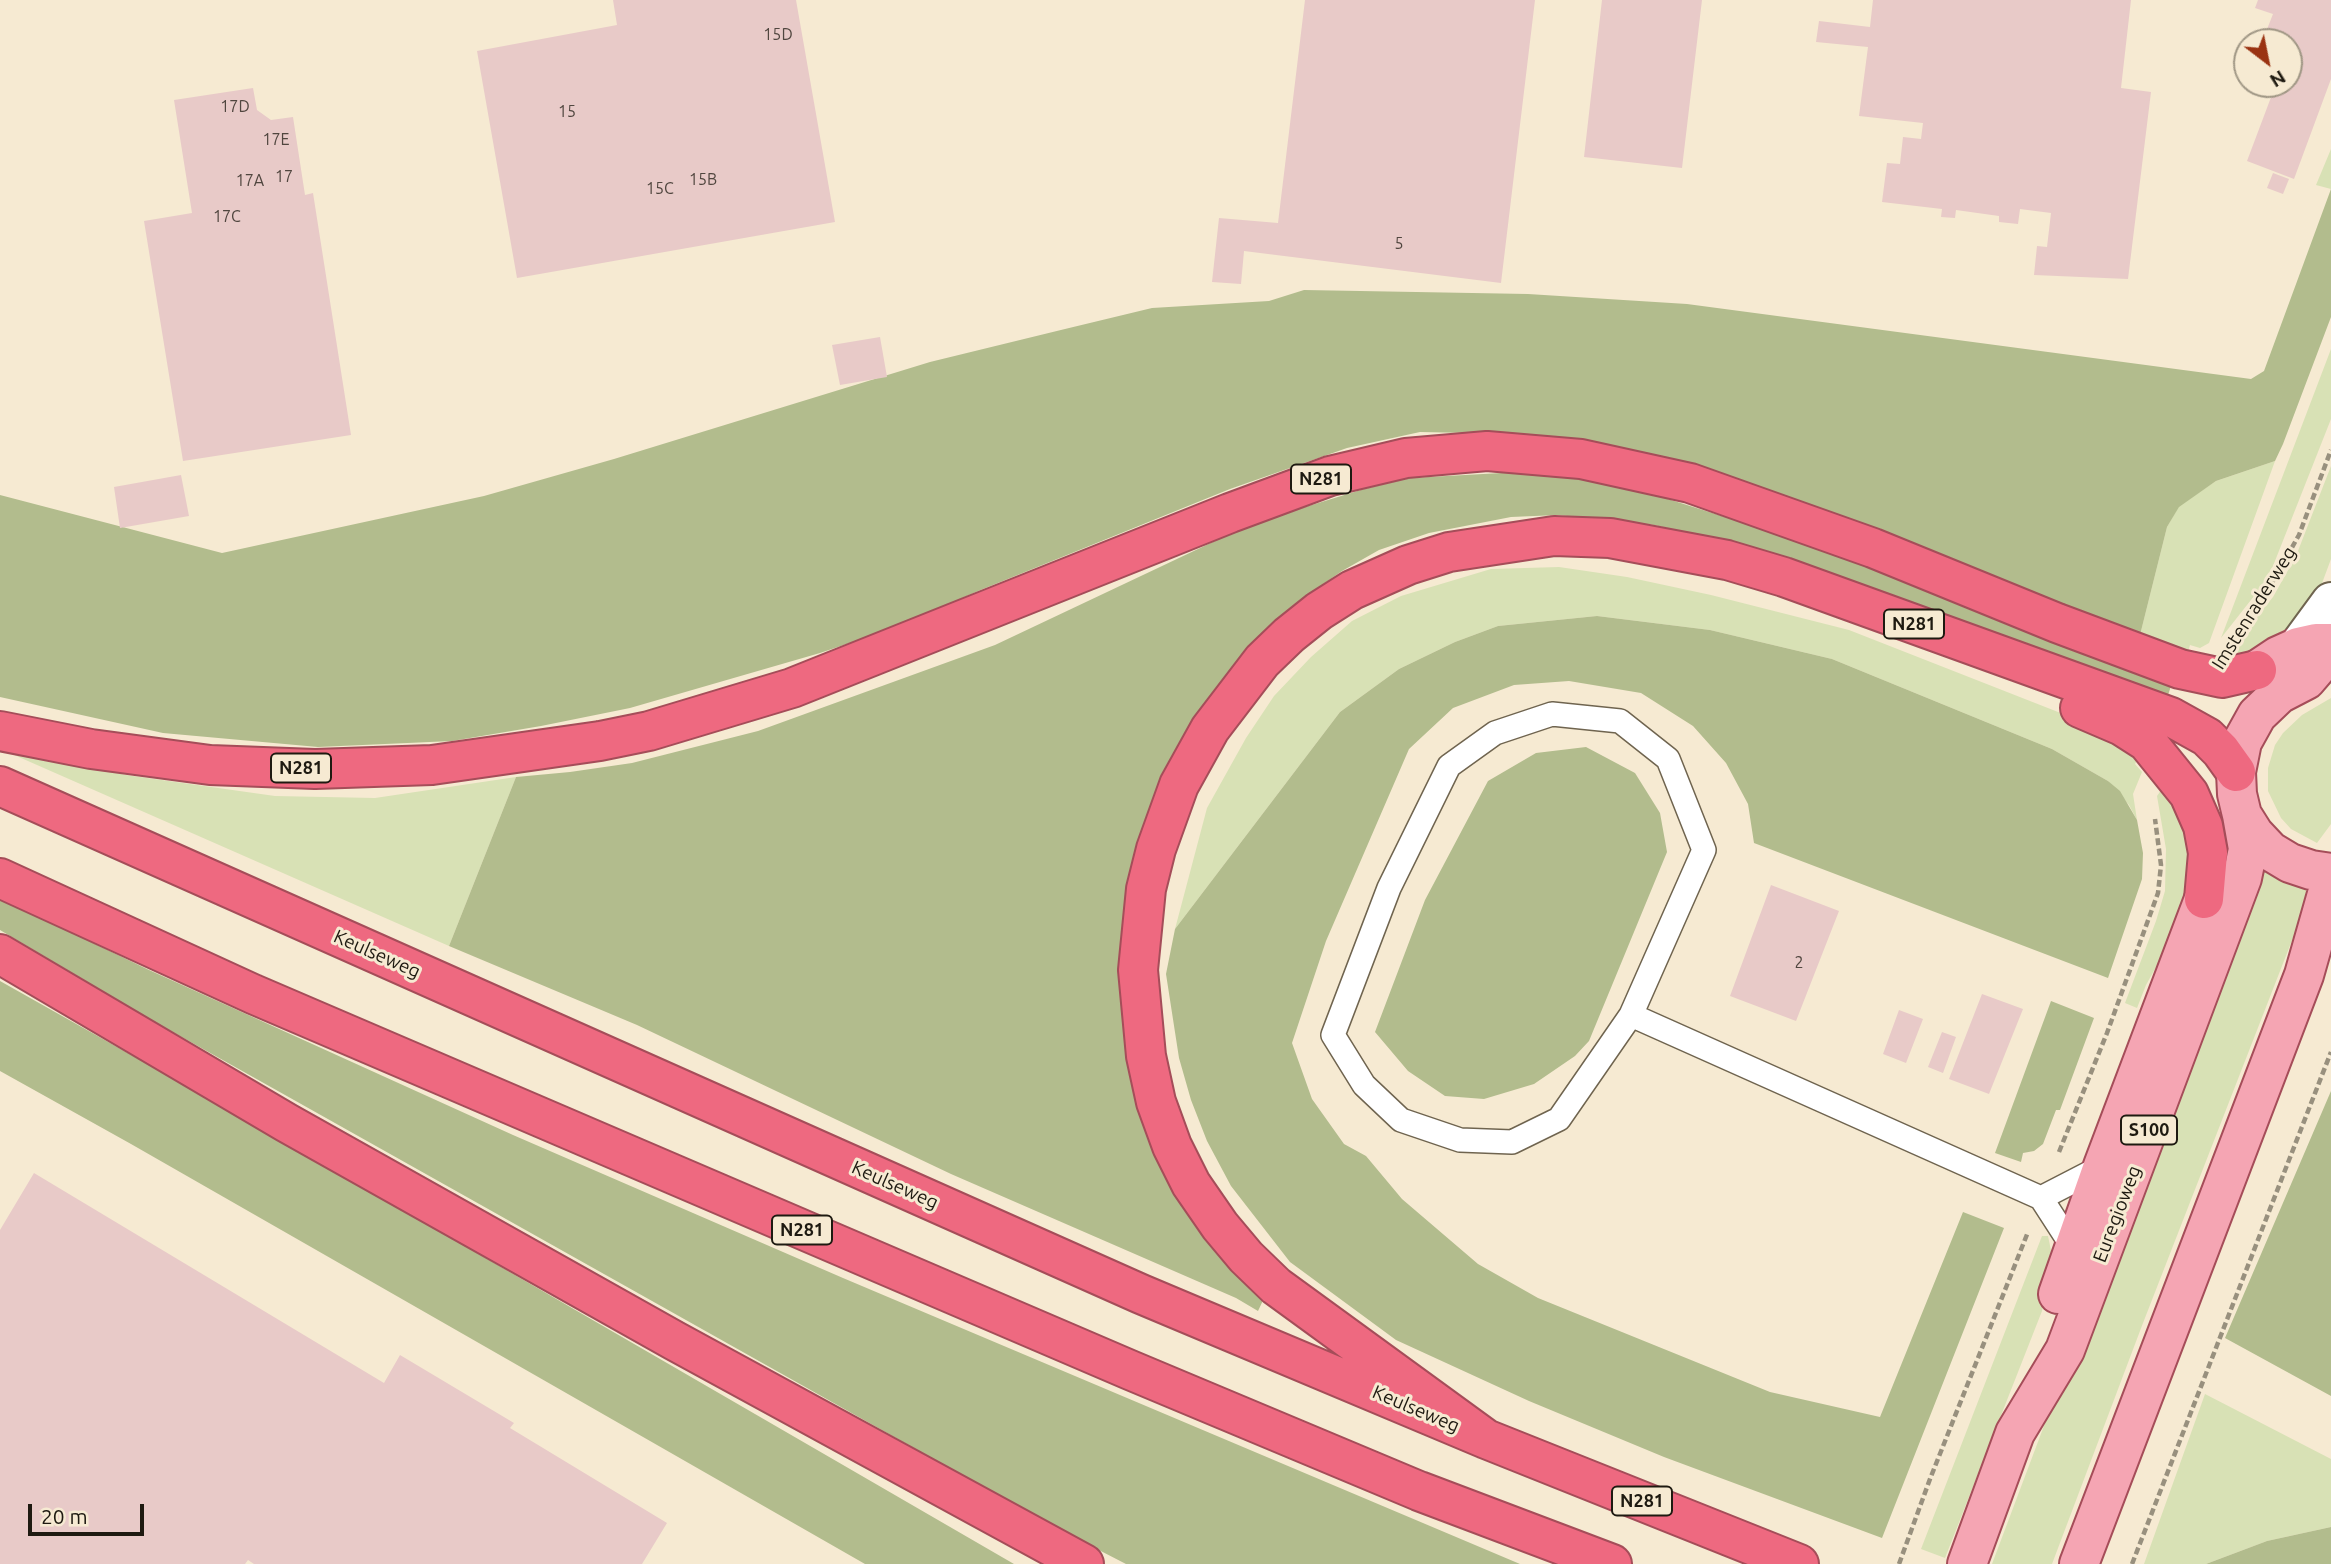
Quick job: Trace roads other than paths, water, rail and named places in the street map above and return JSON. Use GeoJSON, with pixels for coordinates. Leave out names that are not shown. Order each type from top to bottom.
{"type":"FeatureCollection","features":[{"type":"Feature","properties":{"kind":"highway","name":"N281"},"geometry":{"type":"LineString","coordinates":[[0,731],[91,749],[210,765],[315,769],[432,765],[600,741],[661,728],[792,688],[1217,518],[1330,476],[1406,458],[1487,451],[1581,458],[1690,483],[1873,548],[2180,669],[2222,678],[2257,670]]}},
{"type":"Feature","properties":{"kind":"highway","name":"N281"},"geometry":{"type":"LineString","coordinates":[[1486,1439],[1276,1286],[1246,1257],[1220,1227],[1191,1184],[1172,1146],[1156,1102],[1146,1056],[1138,970],[1146,889],[1156,849],[1179,785],[1192,758],[1224,709],[1262,662],[1289,635],[1352,590],[1408,565],[1449,552],[1554,536],[1610,538],[1727,559],[1784,577],[2171,717],[2189,726],[2221,751],[2236,772]]}},
{"type":"Feature","properties":{"kind":"highway","name":"N281"},"geometry":{"type":"LineString","coordinates":[[2045,671],[2079,707],[2122,726],[2147,743],[2189,794],[2203,826],[2208,853],[2204,899]]}},
{"type":"Feature","properties":{"kind":"highway","name":"Keulseweg"},"geometry":{"type":"LineString","coordinates":[[0,786],[1129,1289],[1486,1439],[1799,1564]]}},
{"type":"Feature","properties":{"kind":"highway","name":"N281"},"geometry":{"type":"LineString","coordinates":[[0,878],[253,994],[1117,1365],[1419,1491],[1612,1564]]}},
{"type":"Feature","properties":{"kind":"highway"},"geometry":{"type":"LineString","coordinates":[[0,954],[444,1212],[1084,1564]]}},
{"type":"Feature","properties":{"kind":"main road","name":"S100"},"geometry":{"type":"LineString","coordinates":[[2257,670],[2278,656],[2320,647]]}},
{"type":"Feature","properties":{"kind":"main road","name":"S100"},"geometry":{"type":"LineString","coordinates":[[2320,647],[2306,680],[2278,694],[2256,715],[2242,742],[2236,772],[2237,794],[2242,815],[2270,850],[2290,863],[2331,873]]}},
{"type":"Feature","properties":{"kind":"main road","name":"Euregioweg"},"geometry":{"type":"LineString","coordinates":[[1967,1564],[2015,1433],[2065,1350],[2242,878],[2248,849],[2242,815]]}},
{"type":"Feature","properties":{"kind":"main road"},"geometry":{"type":"LineString","coordinates":[[2079,1564],[2304,975],[2331,880]]}},
{"type":"Feature","properties":{"kind":"main road","name":"S100"},"geometry":{"type":"LineString","coordinates":[[2015,1433],[2040,1342],[2204,899]]}},
{"type":"Feature","properties":{"kind":"main road"},"geometry":{"type":"LineString","coordinates":[[2304,975],[2331,930]]}},
{"type":"Feature","properties":{"kind":"street","name":"S100"},"geometry":{"type":"LineString","coordinates":[[2320,647],[2331,602]]}},
{"type":"Feature","properties":{"kind":"lane"},"geometry":{"type":"LineString","coordinates":[[1552,714],[1620,721],[1668,760],[1704,849],[1631,1016],[1559,1119],[1513,1142],[1460,1140],[1401,1120],[1364,1085],[1333,1035],[1389,888],[1449,766],[1495,733],[1552,714]]}},
{"type":"Feature","properties":{"kind":"lane"},"geometry":{"type":"LineString","coordinates":[[1631,1016],[2041,1198],[2074,1249]]}},
{"type":"Feature","properties":{"kind":"lane"},"geometry":{"type":"LineString","coordinates":[[2041,1198],[2103,1166]]}}]}
